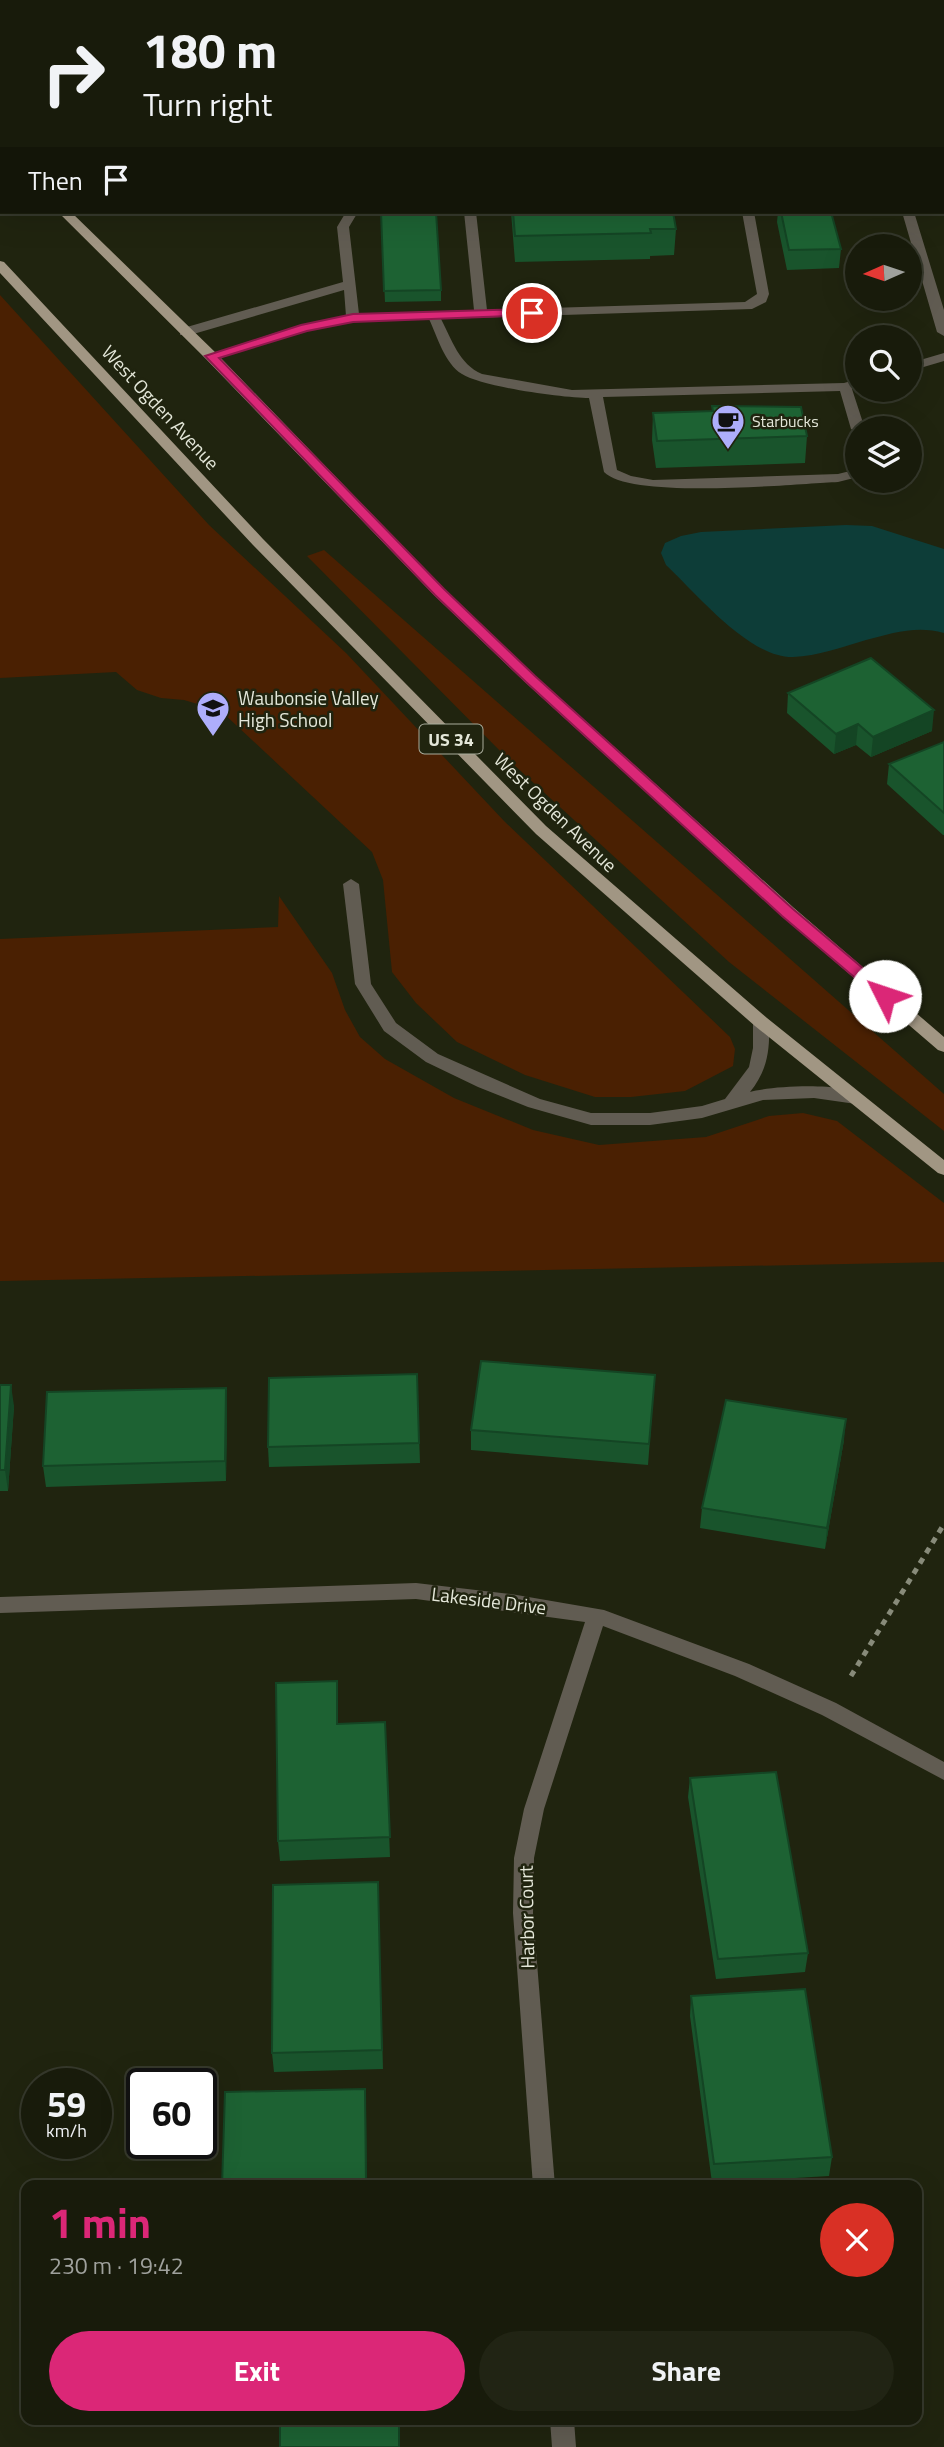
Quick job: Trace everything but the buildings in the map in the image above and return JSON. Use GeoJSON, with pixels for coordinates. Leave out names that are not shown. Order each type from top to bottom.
{"type":"FeatureCollection","features":[{"type":"Feature","properties":{"kind":"main road"},"geometry":{"type":"LineString","coordinates":[[66,214],[211,356],[439,592],[530,679],[788,912],[944,1046]]}},
{"type":"Feature","properties":{"kind":"main road","name":"West Ogden Avenue"},"geometry":{"type":"LineString","coordinates":[[0,265],[258,542],[541,830],[761,1022],[944,1169]]}},
{"type":"Feature","properties":{"kind":"street"},"geometry":{"type":"LineString","coordinates":[[351,214],[343,227],[353,318]]}},
{"type":"Feature","properties":{"kind":"street"},"geometry":{"type":"LineString","coordinates":[[470,214],[481,314]]}},
{"type":"Feature","properties":{"kind":"street"},"geometry":{"type":"LineString","coordinates":[[211,356],[305,328],[353,318],[737,308],[756,303],[763,294],[748,214]]}},
{"type":"Feature","properties":{"kind":"street"},"geometry":{"type":"LineString","coordinates":[[909,214],[944,332]]}},
{"type":"Feature","properties":{"kind":"street"},"geometry":{"type":"LineString","coordinates":[[185,332],[350,284]]}},
{"type":"Feature","properties":{"kind":"street"},"geometry":{"type":"LineString","coordinates":[[433,315],[457,362],[465,371],[480,377],[558,391],[595,393],[845,385]]}},
{"type":"Feature","properties":{"kind":"street"},"geometry":{"type":"LineString","coordinates":[[922,363],[944,357]]}},
{"type":"Feature","properties":{"kind":"street"},"geometry":{"type":"LineString","coordinates":[[595,393],[611,472],[627,480],[653,484],[825,479],[845,475]]}},
{"type":"Feature","properties":{"kind":"street"},"geometry":{"type":"LineString","coordinates":[[351,884],[363,984],[390,1027],[432,1058],[534,1103],[591,1119],[650,1119],[702,1112],[763,1094],[814,1092],[856,1098]]}},
{"type":"Feature","properties":{"kind":"street"},"geometry":{"type":"LineString","coordinates":[[731,1102],[751,1082],[763,1055],[761,1022]]}},
{"type":"Feature","properties":{"kind":"street","name":"Lakeside Drive"},"geometry":{"type":"LineString","coordinates":[[0,1605],[416,1591],[511,1602],[597,1616],[743,1670],[829,1709],[944,1772]]}},
{"type":"Feature","properties":{"kind":"street","name":"Harbor Court"},"geometry":{"type":"LineString","coordinates":[[544,2180],[523,1913],[524,1858],[534,1809],[597,1616]]}},
{"type":"Feature","properties":{"kind":"street"},"geometry":{"type":"LineString","coordinates":[[562,2425],[564,2447]]}},
{"type":"Feature","properties":{"kind":"path"},"geometry":{"type":"LineString","coordinates":[[829,1709],[920,1567],[944,1524]]}},
{"type":"Feature","properties":{"kind":"shaded area"},"geometry":{"type":"Polygon","coordinates":[[[0,295],[209,525],[346,653],[505,822],[730,1037],[735,1049],[733,1066],[685,1091],[631,1097],[595,1097],[525,1075],[457,1042],[416,1003],[392,972],[383,880],[372,852],[221,711],[137,690],[116,672],[0,678],[0,295]]]}},
{"type":"Feature","properties":{"kind":"shaded area"},"geometry":{"type":"Polygon","coordinates":[[[324,550],[944,1094],[944,1131],[729,962],[513,764],[307,556],[324,550]]]}},
{"type":"Feature","properties":{"kind":"shaded area"},"geometry":{"type":"Polygon","coordinates":[[[279,896],[332,973],[345,1010],[360,1037],[385,1059],[454,1098],[533,1130],[599,1145],[706,1137],[769,1116],[803,1113],[837,1121],[944,1203],[944,1262],[0,1281],[0,939],[278,927],[279,896]]]}},
{"type":"Feature","properties":{"kind":"water"},"geometry":{"type":"Polygon","coordinates":[[[872,526],[944,549],[944,633],[905,631],[812,655],[776,655],[742,636],[708,607],[666,565],[661,553],[665,543],[701,532],[872,526]]]}},
{"type":"Feature","properties":{"kind":"place","name":"Starbucks"},"geometry":{"type":"Point","coordinates":[728,451]}},
{"type":"Feature","properties":{"kind":"place","name":"Waubonsie Valley High School"},"geometry":{"type":"Point","coordinates":[213,738]}},
{"type":"Feature","properties":{"kind":"route"},"geometry":{"type":"LineString","coordinates":[[532,313],[353,318],[305,328],[211,356],[439,592],[530,679],[885,996]]}}]}
